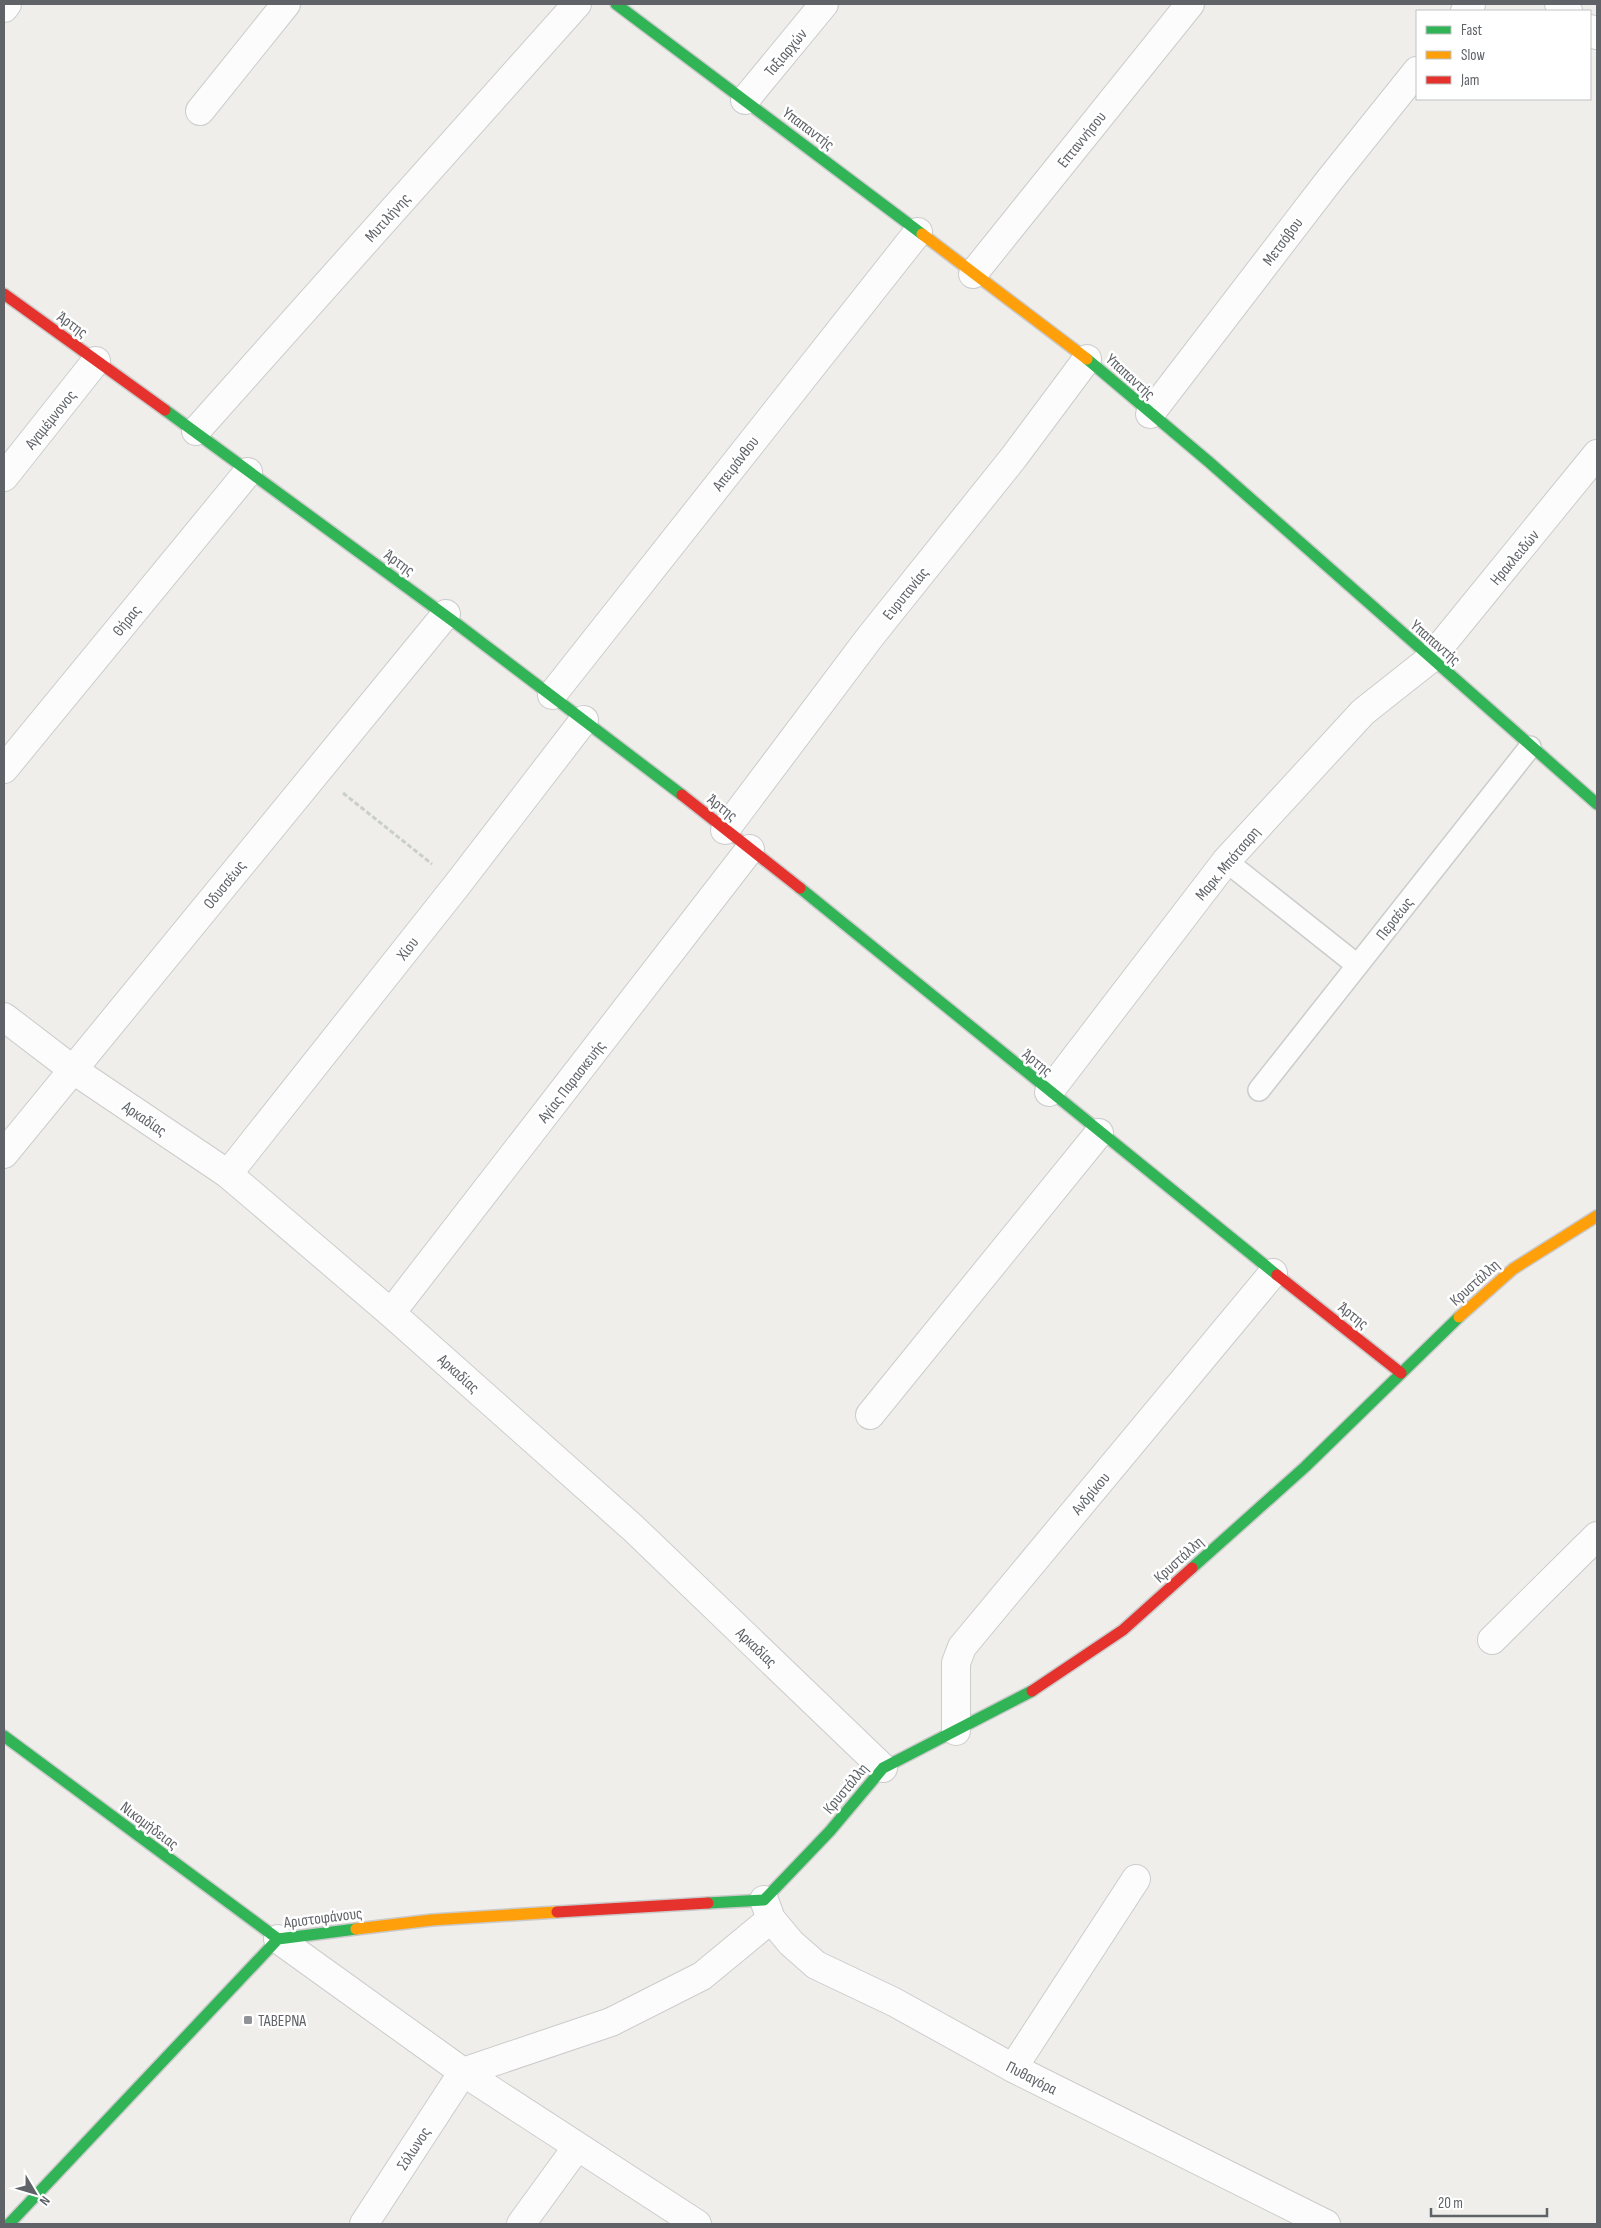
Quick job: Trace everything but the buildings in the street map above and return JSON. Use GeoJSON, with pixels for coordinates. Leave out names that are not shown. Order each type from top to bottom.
{"type":"FeatureCollection","features":[{"type":"Feature","properties":{"kind":"street"},"geometry":{"type":"LineString","coordinates":[[4,8],[7,4]]}},
{"type":"Feature","properties":{"kind":"street"},"geometry":{"type":"LineString","coordinates":[[200,111],[286,4]]}},
{"type":"Feature","properties":{"kind":"street","name":"Μυτιλήνης"},"geometry":{"type":"LineString","coordinates":[[196,431],[577,4]]}},
{"type":"Feature","properties":{"kind":"street","name":"Υπαπαντής"},"geometry":{"type":"LineString","coordinates":[[616,4],[1087,359],[1209,462],[1530,747],[1597,804]]}},
{"type":"Feature","properties":{"kind":"street","name":"Ταξιαρχών"},"geometry":{"type":"LineString","coordinates":[[745,100],[824,4]]}},
{"type":"Feature","properties":{"kind":"street","name":"Επταννήσου"},"geometry":{"type":"LineString","coordinates":[[973,274],[1190,4]]}},
{"type":"Feature","properties":{"kind":"street","name":"Μετσόβου"},"geometry":{"type":"LineString","coordinates":[[1150,414],[1328,182],[1416,72]]}},
{"type":"Feature","properties":{"kind":"street","name":"Απειράνθου"},"geometry":{"type":"LineString","coordinates":[[552,695],[918,232]]}},
{"type":"Feature","properties":{"kind":"street","name":"Άρτης"},"geometry":{"type":"LineString","coordinates":[[4,294],[196,431],[248,472],[446,614],[552,695],[750,849],[1272,1273],[1401,1373]]}},
{"type":"Feature","properties":{"kind":"street","name":"Ευρυτανίας"},"geometry":{"type":"LineString","coordinates":[[725,830],[870,637],[1014,457],[1087,359]]}},
{"type":"Feature","properties":{"kind":"street","name":"Αγαμέμνονος"},"geometry":{"type":"LineString","coordinates":[[4,477],[96,361]]}},
{"type":"Feature","properties":{"kind":"street","name":"Ηρακλειδών"},"geometry":{"type":"LineString","coordinates":[[1430,658],[1597,454]]}},
{"type":"Feature","properties":{"kind":"street","name":"Θήρας"},"geometry":{"type":"LineString","coordinates":[[4,769],[248,472]]}},
{"type":"Feature","properties":{"kind":"street","name":"Οδυσσέως"},"geometry":{"type":"LineString","coordinates":[[4,1154],[446,614]]}},
{"type":"Feature","properties":{"kind":"street","name":"Μαρκ. Μπότσαρη"},"geometry":{"type":"LineString","coordinates":[[1049,1092],[1226,861],[1363,712],[1430,658]]}},
{"type":"Feature","properties":{"kind":"street","name":"Χίου"},"geometry":{"type":"LineString","coordinates":[[228,1174],[458,885],[584,720]]}},
{"type":"Feature","properties":{"kind":"street","name":"Αγίας Παρασκευής"},"geometry":{"type":"LineString","coordinates":[[391,1313],[750,849]]}},
{"type":"Feature","properties":{"kind":"street","name":"Αρκαδίας"},"geometry":{"type":"LineString","coordinates":[[4,1017],[72,1069],[228,1174],[391,1313],[633,1528],[883,1768]]}},
{"type":"Feature","properties":{"kind":"street"},"geometry":{"type":"LineString","coordinates":[[870,1415],[1099,1133]]}},
{"type":"Feature","properties":{"kind":"street","name":"Κρυστάλλη"},"geometry":{"type":"LineString","coordinates":[[767,1909],[883,1768],[1022,1697],[1123,1630],[1305,1467],[1463,1313],[1513,1269],[1597,1216]]}},
{"type":"Feature","properties":{"kind":"street","name":"Ανδρίκου"},"geometry":{"type":"LineString","coordinates":[[956,1731],[956,1663],[962,1647],[1272,1273]]}},
{"type":"Feature","properties":{"kind":"street"},"geometry":{"type":"LineString","coordinates":[[1492,1640],[1597,1536]]}},
{"type":"Feature","properties":{"kind":"street","name":"Νικομήδειας"},"geometry":{"type":"LineString","coordinates":[[4,1736],[278,1939]]}},
{"type":"Feature","properties":{"kind":"street"},"geometry":{"type":"LineString","coordinates":[[1013,2068],[1136,1879]]}},
{"type":"Feature","properties":{"kind":"street"},"geometry":{"type":"LineString","coordinates":[[463,2072],[611,2022],[702,1976],[767,1909]]}},
{"type":"Feature","properties":{"kind":"street","name":"Αριστοφάνους"},"geometry":{"type":"LineString","coordinates":[[9,2224],[278,1939],[432,1920],[767,1909]]}},
{"type":"Feature","properties":{"kind":"street","name":"Πυθαγόρα"},"geometry":{"type":"LineString","coordinates":[[767,1909],[791,1943],[816,1965],[894,2002],[1013,2068],[1326,2224]]}},
{"type":"Feature","properties":{"kind":"street"},"geometry":{"type":"LineString","coordinates":[[278,1939],[463,2072],[697,2224]]}},
{"type":"Feature","properties":{"kind":"street","name":"Σόλωνος"},"geometry":{"type":"LineString","coordinates":[[364,2224],[463,2072]]}},
{"type":"Feature","properties":{"kind":"street"},"geometry":{"type":"LineString","coordinates":[[521,2224],[577,2147]]}},
{"type":"Feature","properties":{"kind":"lane","name":"Περσέως"},"geometry":{"type":"LineString","coordinates":[[1258,1090],[1530,747]]}},
{"type":"Feature","properties":{"kind":"lane"},"geometry":{"type":"LineString","coordinates":[[1226,861],[1358,965]]}},
{"type":"Feature","properties":{"kind":"path"},"geometry":{"type":"LineString","coordinates":[[316,772],[458,885]]}},
{"type":"Feature","properties":{"kind":"traffic: fast"},"geometry":{"type":"LineString","coordinates":[[616,4],[922,234]]}},
{"type":"Feature","properties":{"kind":"traffic: fast"},"geometry":{"type":"LineString","coordinates":[[1087,359],[1209,462],[1597,804]]}},
{"type":"Feature","properties":{"kind":"traffic: fast"},"geometry":{"type":"LineString","coordinates":[[165,410],[457,624],[682,795]]}},
{"type":"Feature","properties":{"kind":"traffic: fast"},"geometry":{"type":"LineString","coordinates":[[800,888],[1277,1275]]}},
{"type":"Feature","properties":{"kind":"traffic: fast"},"geometry":{"type":"LineString","coordinates":[[1192,1568],[1305,1467],[1459,1317]]}},
{"type":"Feature","properties":{"kind":"traffic: fast"},"geometry":{"type":"LineString","coordinates":[[708,1903],[764,1900],[830,1831],[883,1768],[1032,1691]]}},
{"type":"Feature","properties":{"kind":"traffic: fast"},"geometry":{"type":"LineString","coordinates":[[4,1736],[278,1939]]}},
{"type":"Feature","properties":{"kind":"traffic: fast"},"geometry":{"type":"LineString","coordinates":[[9,2224],[278,1939],[356,1929]]}},
{"type":"Feature","properties":{"kind":"traffic: slow"},"geometry":{"type":"LineString","coordinates":[[922,234],[1087,359]]}},
{"type":"Feature","properties":{"kind":"traffic: slow"},"geometry":{"type":"LineString","coordinates":[[1459,1317],[1513,1269],[1597,1216]]}},
{"type":"Feature","properties":{"kind":"traffic: slow"},"geometry":{"type":"LineString","coordinates":[[356,1929],[432,1920],[557,1912]]}},
{"type":"Feature","properties":{"kind":"traffic: jam"},"geometry":{"type":"LineString","coordinates":[[4,294],[165,410]]}},
{"type":"Feature","properties":{"kind":"traffic: jam"},"geometry":{"type":"LineString","coordinates":[[682,795],[800,888]]}},
{"type":"Feature","properties":{"kind":"traffic: jam"},"geometry":{"type":"LineString","coordinates":[[1277,1275],[1401,1373]]}},
{"type":"Feature","properties":{"kind":"traffic: jam"},"geometry":{"type":"LineString","coordinates":[[1032,1691],[1123,1630],[1192,1568]]}},
{"type":"Feature","properties":{"kind":"traffic: jam"},"geometry":{"type":"LineString","coordinates":[[557,1912],[708,1903]]}},
{"type":"Feature","properties":{"kind":"place","name":"ΤΑΒΕΡΝΑ"},"geometry":{"type":"Point","coordinates":[248,2020]}}]}
